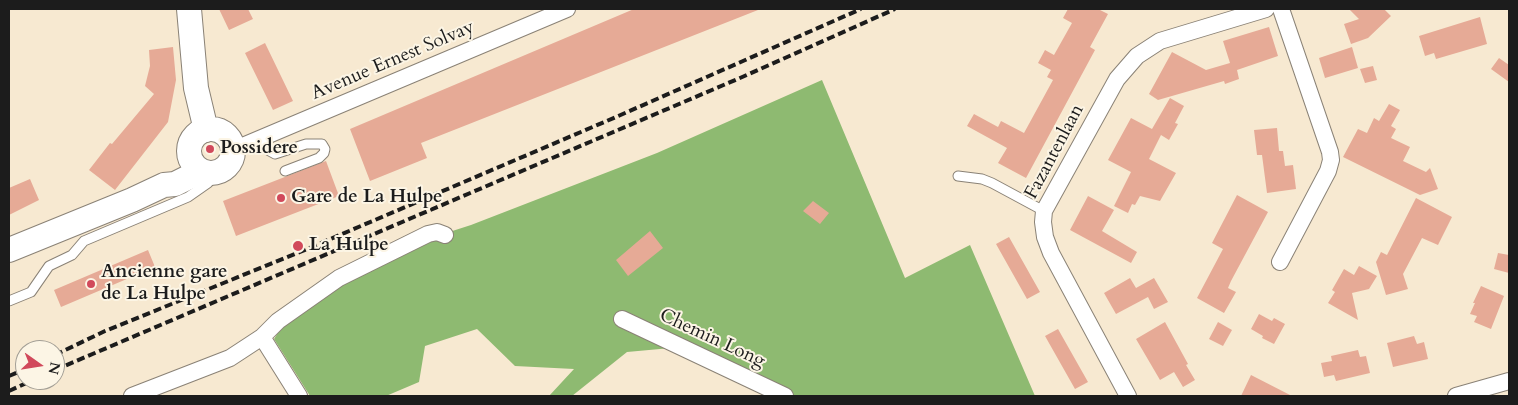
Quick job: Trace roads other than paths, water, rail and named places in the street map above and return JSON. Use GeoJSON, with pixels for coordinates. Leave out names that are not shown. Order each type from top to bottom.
{"type":"FeatureCollection","features":[{"type":"Feature","properties":{"kind":"main road"},"geometry":{"type":"LineString","coordinates":[[189,9],[196,88],[206,130]]}},
{"type":"Feature","properties":{"kind":"main road"},"geometry":{"type":"LineString","coordinates":[[9,250],[80,232],[164,185],[169,176],[202,166],[223,170],[243,146],[232,142],[221,132],[206,130],[195,137],[190,149],[202,166]]}},
{"type":"Feature","properties":{"kind":"street","name":"Avenue Ernest Solvay"},"geometry":{"type":"LineString","coordinates":[[243,146],[567,9]]}},
{"type":"Feature","properties":{"kind":"street","name":"Fazantenlaan"},"geometry":{"type":"LineString","coordinates":[[1128,396],[1051,253],[1045,237],[1044,211],[1116,79],[1137,56],[1160,41],[1266,9]]}},
{"type":"Feature","properties":{"kind":"street"},"geometry":{"type":"LineString","coordinates":[[1280,262],[1328,171],[1331,160],[1330,152],[1281,9]]}},
{"type":"Feature","properties":{"kind":"street"},"geometry":{"type":"LineString","coordinates":[[132,396],[230,358],[338,278],[428,234],[437,232],[445,235]]}},
{"type":"Feature","properties":{"kind":"street","name":"Chemin Long"},"geometry":{"type":"LineString","coordinates":[[622,319],[785,396]]}},
{"type":"Feature","properties":{"kind":"street"},"geometry":{"type":"LineString","coordinates":[[262,336],[299,396]]}},
{"type":"Feature","properties":{"kind":"street"},"geometry":{"type":"LineString","coordinates":[[1456,396],[1509,381]]}},
{"type":"Feature","properties":{"kind":"lane"},"geometry":{"type":"LineString","coordinates":[[243,146],[275,154],[306,144],[322,144],[325,149],[324,154],[319,158],[285,172]]}},
{"type":"Feature","properties":{"kind":"lane"},"geometry":{"type":"LineString","coordinates":[[9,301],[31,292],[48,266],[72,255],[80,232],[188,198],[208,183],[202,166]]}},
{"type":"Feature","properties":{"kind":"lane"},"geometry":{"type":"LineString","coordinates":[[958,176],[982,179],[992,183],[1044,211]]}},
{"type":"Feature","properties":{"kind":"railway"},"geometry":{"type":"LineString","coordinates":[[65,350],[105,331],[300,252],[616,117],[861,9]]}},
{"type":"Feature","properties":{"kind":"railway"},"geometry":{"type":"LineString","coordinates":[[65,366],[740,78],[895,9]]}},
{"type":"Feature","properties":{"kind":"railway"},"geometry":{"type":"LineString","coordinates":[[9,376],[15,373]]}},
{"type":"Feature","properties":{"kind":"railway"},"geometry":{"type":"LineString","coordinates":[[9,391],[15,388]]}},
{"type":"Feature","properties":{"kind":"place","name":"Possidere"},"geometry":{"type":"Point","coordinates":[210,149]}},
{"type":"Feature","properties":{"kind":"place","name":"Gare de La Hulpe"},"geometry":{"type":"Point","coordinates":[281,198]}},
{"type":"Feature","properties":{"kind":"place","name":"La Hulpe"},"geometry":{"type":"Point","coordinates":[298,246]}},
{"type":"Feature","properties":{"kind":"place","name":"Ancienne gare de La Hulpe"},"geometry":{"type":"Point","coordinates":[91,284]}}]}
